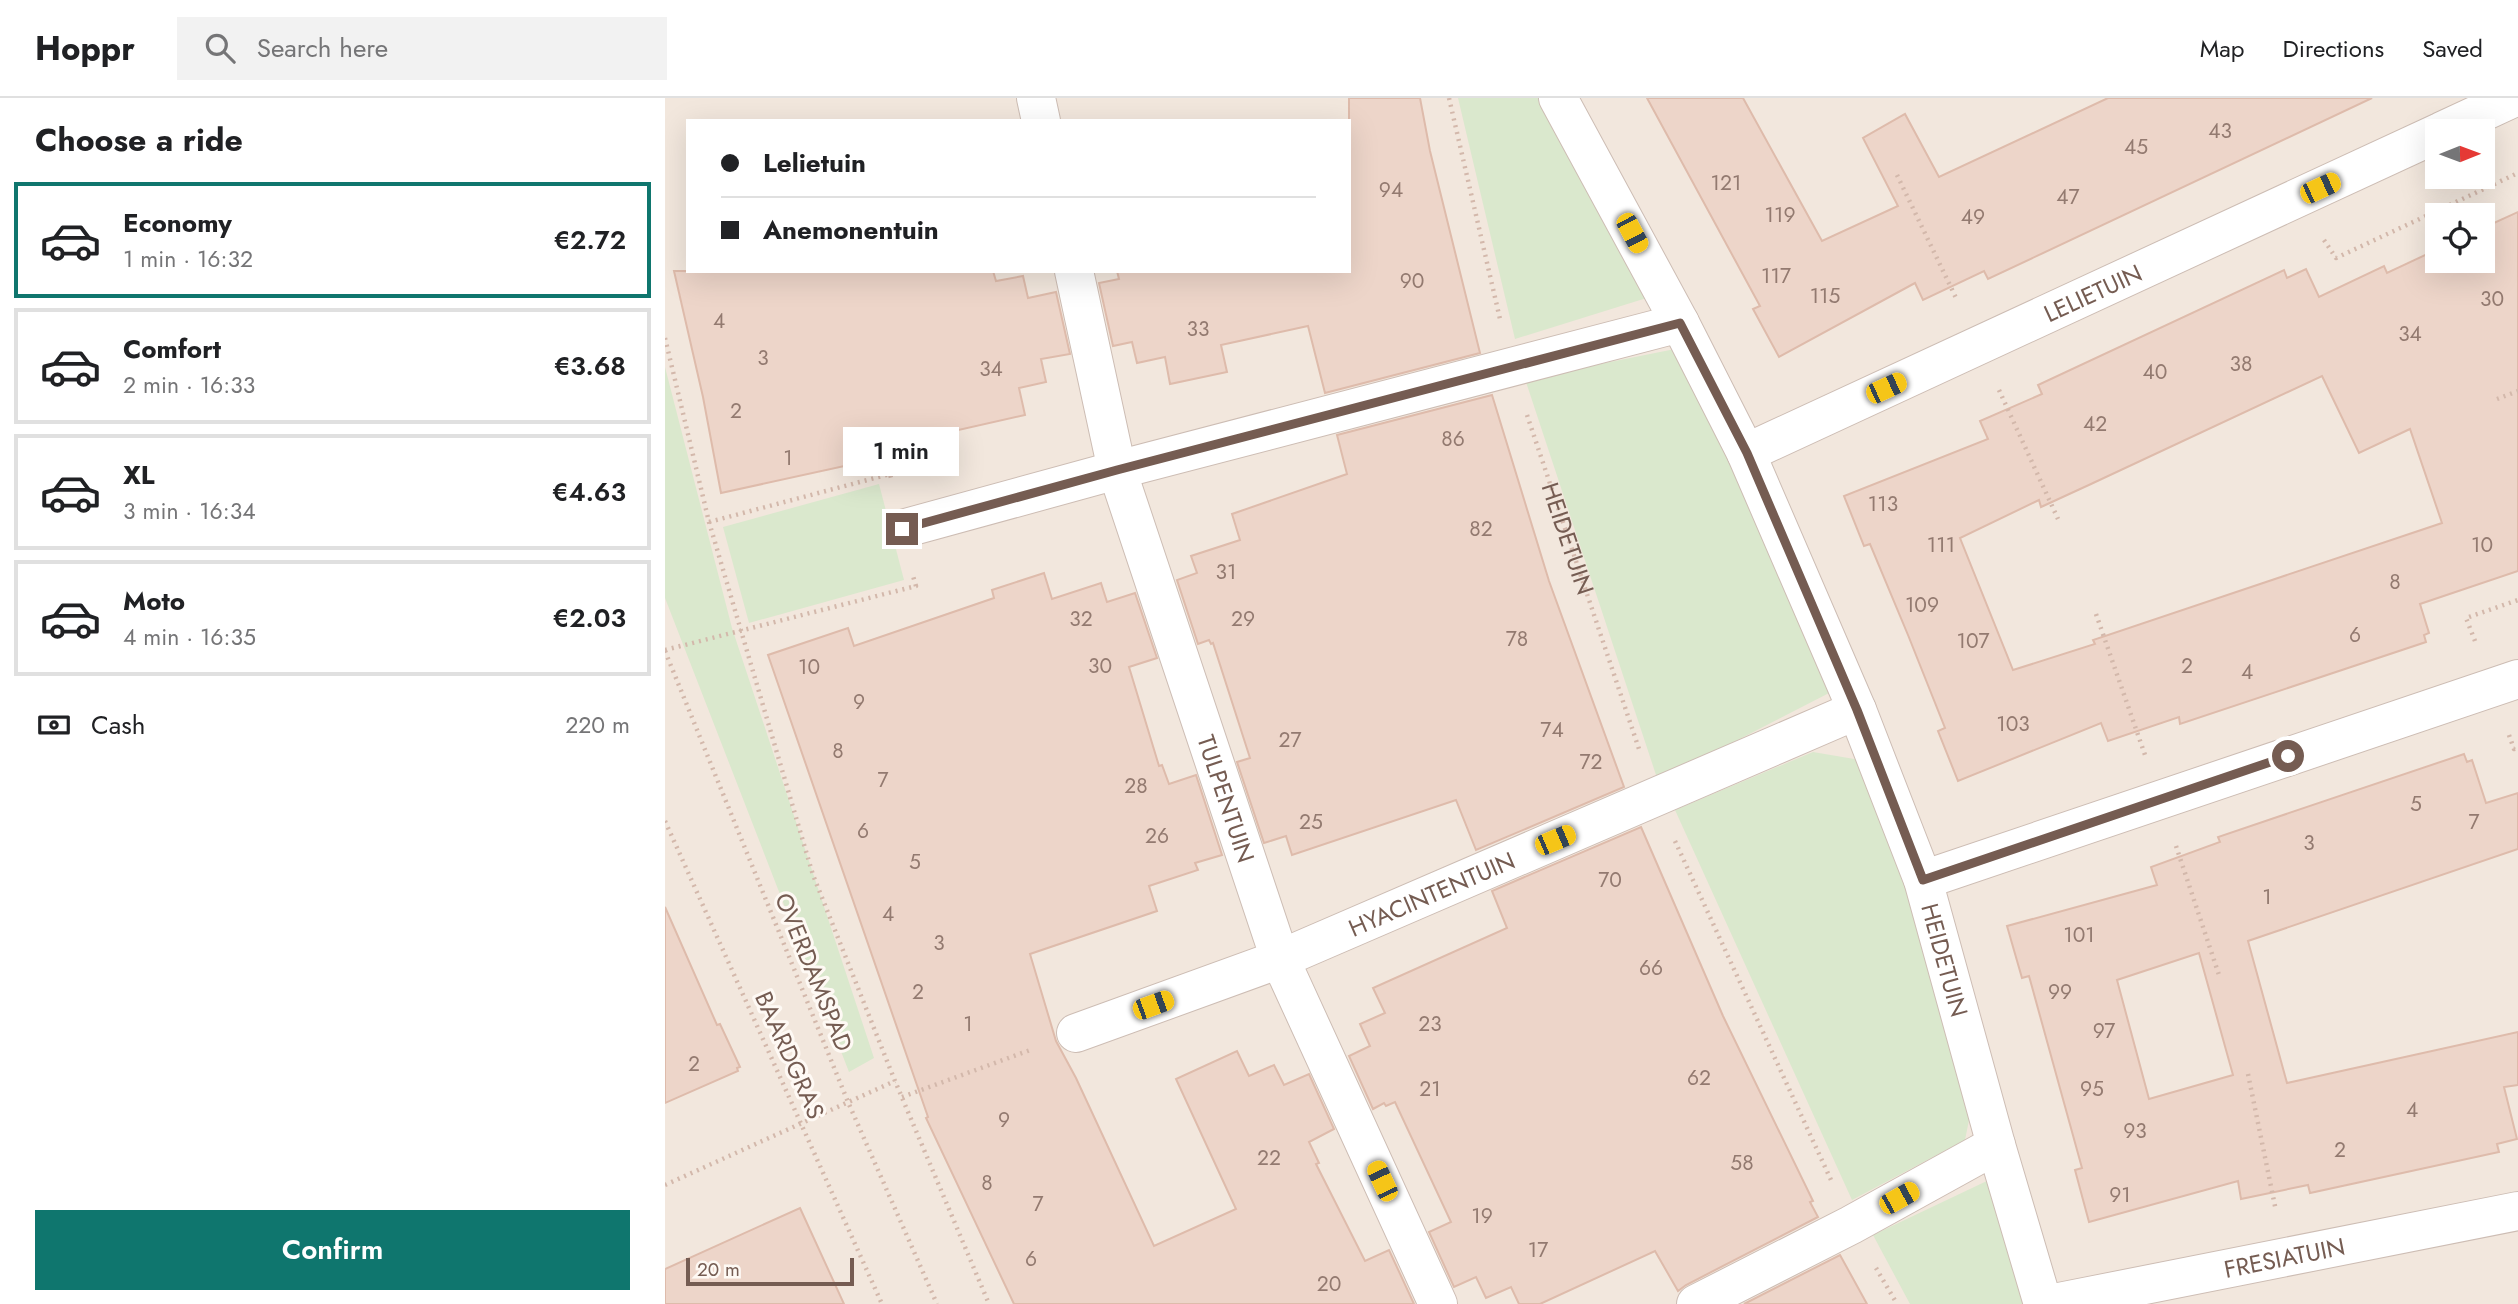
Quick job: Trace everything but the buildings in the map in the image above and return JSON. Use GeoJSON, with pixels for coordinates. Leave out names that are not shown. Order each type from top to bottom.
{"type":"FeatureCollection","features":[{"type":"Feature","properties":{"kind":"street"},"geometry":{"type":"LineString","coordinates":[[1036,98],[1041,119]]}},
{"type":"Feature","properties":{"kind":"street","name":"HEIDETUIN"},"geometry":{"type":"LineString","coordinates":[[1559,98],[1747,453],[1857,710],[1923,880],[2043,1304]]}},
{"type":"Feature","properties":{"kind":"street","name":"LELIETUIN"},"geometry":{"type":"LineString","coordinates":[[2468,119],[2513,98]]}},
{"type":"Feature","properties":{"kind":"street","name":"LELIETUIN"},"geometry":{"type":"LineString","coordinates":[[1747,453],[2425,139]]}},
{"type":"Feature","properties":{"kind":"street","name":"TULPENTUIN"},"geometry":{"type":"LineString","coordinates":[[1074,273],[1117,470],[1280,959],[1438,1304]]}},
{"type":"Feature","properties":{"kind":"street"},"geometry":{"type":"LineString","coordinates":[[902,529],[1680,323]]}},
{"type":"Feature","properties":{"kind":"street"},"geometry":{"type":"LineString","coordinates":[[1923,880],[2505,683]]}},
{"type":"Feature","properties":{"kind":"street","name":"HYACINTENTUIN"},"geometry":{"type":"LineString","coordinates":[[1076,1033],[1280,959],[1857,710]]}},
{"type":"Feature","properties":{"kind":"street"},"geometry":{"type":"LineString","coordinates":[[1696,1304],[1996,1145]]}},
{"type":"Feature","properties":{"kind":"street","name":"FRESIATUIN"},"geometry":{"type":"LineString","coordinates":[[2049,1304],[2518,1211]]}},
{"type":"Feature","properties":{"kind":"path","name":"HEIDETUIN"},"geometry":{"type":"LineString","coordinates":[[1449,98],[1511,367],[1655,797],[1851,1224],[1897,1304]]}},
{"type":"Feature","properties":{"kind":"path"},"geometry":{"type":"LineString","coordinates":[[2296,199],[2336,258],[2518,173]]}},
{"type":"Feature","properties":{"kind":"path"},"geometry":{"type":"LineString","coordinates":[[665,338],[709,522],[813,875],[895,1081],[989,1304]]}},
{"type":"Feature","properties":{"kind":"path"},"geometry":{"type":"LineString","coordinates":[[2497,399],[2518,391]]}},
{"type":"Feature","properties":{"kind":"path"},"geometry":{"type":"LineString","coordinates":[[665,651],[915,586],[890,474],[709,522]]}},
{"type":"Feature","properties":{"kind":"path"},"geometry":{"type":"LineString","coordinates":[[2505,683],[2466,618],[2518,600]]}},
{"type":"Feature","properties":{"kind":"path","name":"OVERDAMSPAD"},"geometry":{"type":"LineString","coordinates":[[665,651],[848,1102],[937,1304]]}},
{"type":"Feature","properties":{"kind":"path","name":"BAARDGRAS"},"geometry":{"type":"LineString","coordinates":[[665,821],[882,1304]]}},
{"type":"Feature","properties":{"kind":"path"},"geometry":{"type":"LineString","coordinates":[[902,1097],[1076,1033]]}},
{"type":"Feature","properties":{"kind":"path"},"geometry":{"type":"LineString","coordinates":[[2248,1074],[2286,1257]]}},
{"type":"Feature","properties":{"kind":"path"},"geometry":{"type":"LineString","coordinates":[[665,1185],[895,1081]]}},
{"type":"Feature","properties":{"kind":"shaded area"},"geometry":{"type":"Polygon","coordinates":[[[665,98],[2518,98],[2518,1304],[665,1304],[665,98]]]}},
{"type":"Feature","properties":{"kind":"green space"},"geometry":{"type":"Polygon","coordinates":[[[1458,98],[1539,98],[1653,296],[1515,339],[1458,98]]]}},
{"type":"Feature","properties":{"kind":"green space"},"geometry":{"type":"Polygon","coordinates":[[[1680,348],[1833,691],[1658,781],[1525,379],[1680,348]]]}},
{"type":"Feature","properties":{"kind":"green space"},"geometry":{"type":"Polygon","coordinates":[[[665,367],[732,628],[874,1058],[849,1072],[665,598],[665,367]]]}},
{"type":"Feature","properties":{"kind":"green space"},"geometry":{"type":"Polygon","coordinates":[[[879,484],[904,580],[749,623],[723,527],[879,484]]]}},
{"type":"Feature","properties":{"kind":"green space"},"geometry":{"type":"Polygon","coordinates":[[[1813,752],[1866,761],[1973,1100],[1965,1140],[1852,1200],[1675,810],[1813,752]]]}},
{"type":"Feature","properties":{"kind":"green space"},"geometry":{"type":"Polygon","coordinates":[[[1991,1179],[2023,1304],[1910,1304],[1873,1235],[1991,1179]]]}},
{"type":"Feature","properties":{"kind":"route"},"geometry":{"type":"LineString","coordinates":[[902,529],[1680,323],[1747,453],[1857,710],[1923,880],[2288,756]]}}]}
